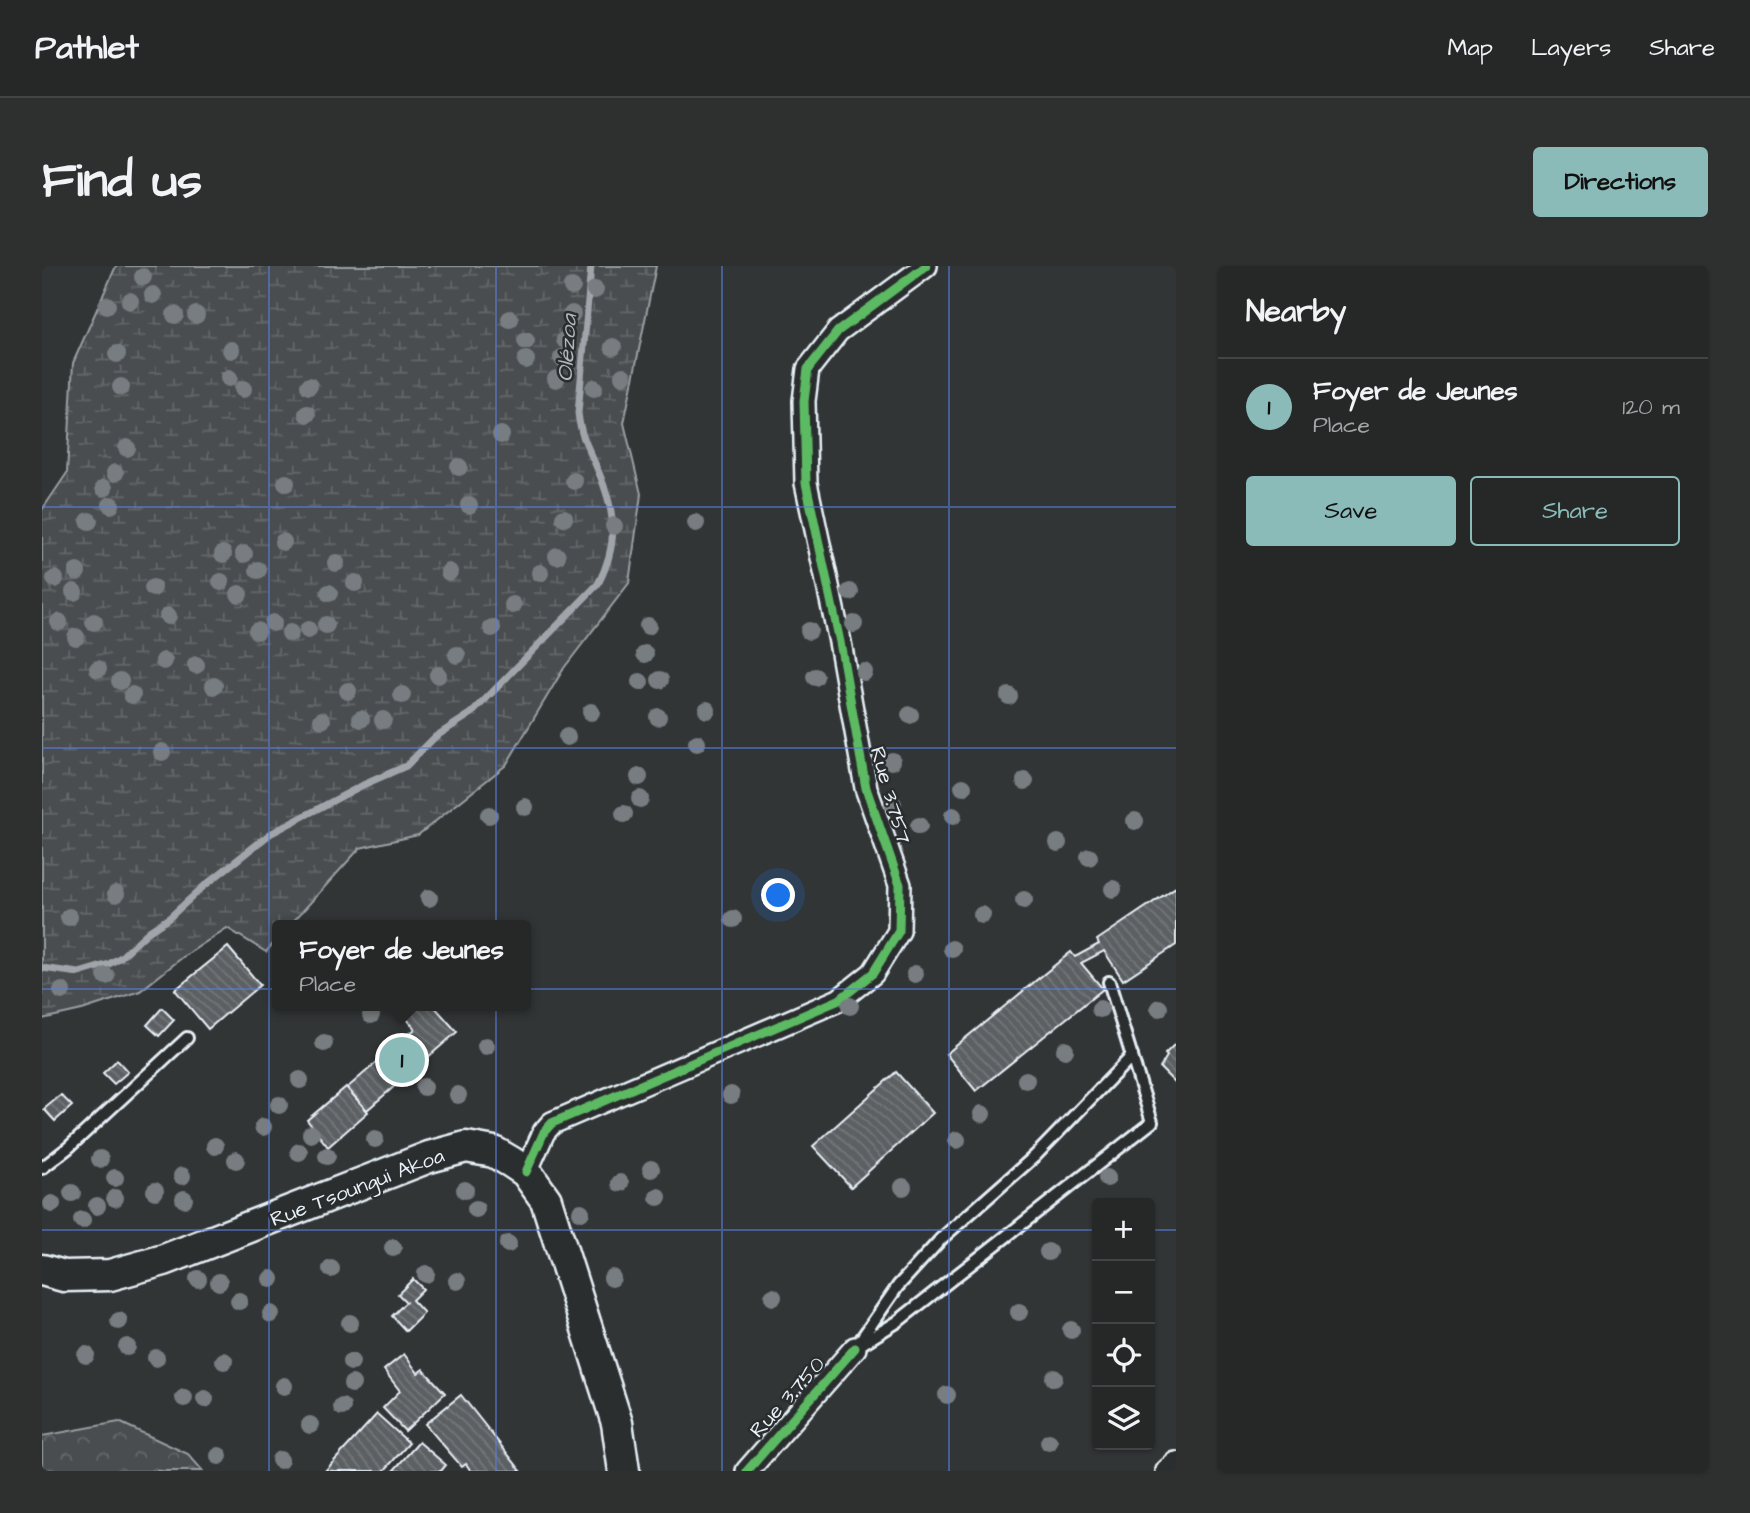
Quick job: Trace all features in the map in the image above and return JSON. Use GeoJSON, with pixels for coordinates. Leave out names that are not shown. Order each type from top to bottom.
{"type":"FeatureCollection","features":[{"type":"Feature","properties":{"kind":"main road","name":"Rue Tsoungui Akoa"},"geometry":{"type":"LineString","coordinates":[[42,1270],[64,1276],[110,1275],[164,1260],[429,1157],[466,1147],[494,1152],[526,1172],[546,1200],[617,1423],[624,1471]]}},
{"type":"Feature","properties":{"kind":"street","name":"Rue 3.757"},"geometry":{"type":"LineString","coordinates":[[526,1172],[544,1132],[552,1123],[839,1000],[873,973],[899,931],[900,885],[866,788],[840,642],[806,483],[804,401],[808,369],[838,331],[926,266]]}},
{"type":"Feature","properties":{"kind":"street","name":"Rue 3.750"},"geometry":{"type":"LineString","coordinates":[[747,1471],[855,1348]]}},
{"type":"Feature","properties":{"kind":"street"},"geometry":{"type":"LineString","coordinates":[[1167,1471],[1176,1462]]}},
{"type":"Feature","properties":{"kind":"lane"},"geometry":{"type":"LineString","coordinates":[[855,1348],[897,1322],[1152,1122],[1108,982]]}},
{"type":"Feature","properties":{"kind":"lane"},"geometry":{"type":"LineString","coordinates":[[42,1168],[68,1148],[187,1038]]}},
{"type":"Feature","properties":{"kind":"lane"},"geometry":{"type":"LineString","coordinates":[[855,1348],[898,1286],[941,1239],[1035,1156],[1132,1056]]}},
{"type":"Feature","properties":{"kind":"green space"},"geometry":{"type":"Polygon","coordinates":[[[116,266],[656,266],[624,423],[641,494],[629,583],[564,668],[506,765],[418,835],[360,848],[295,920],[272,920],[272,945],[266,952],[227,928],[183,957],[140,991],[82,1010],[42,1019],[42,510],[67,473],[73,363],[116,266]]]}},
{"type":"Feature","properties":{"kind":"green space"},"geometry":{"type":"Polygon","coordinates":[[[119,1422],[188,1454],[203,1471],[42,1471],[42,1436],[119,1422]]]}},
{"type":"Feature","properties":{"kind":"building"},"geometry":{"type":"Polygon","coordinates":[[[1176,887],[1176,945],[1123,980],[1104,951],[1081,963],[1103,989],[976,1091],[946,1054],[1071,952],[1075,957],[1099,944],[1097,940],[1176,887]]]}},
{"type":"Feature","properties":{"kind":"building"},"geometry":{"type":"Polygon","coordinates":[[[228,947],[260,985],[208,1029],[175,990],[228,947]]]}},
{"type":"Feature","properties":{"kind":"building"},"geometry":{"type":"Polygon","coordinates":[[[162,1008],[174,1020],[159,1036],[147,1025],[162,1008]]]}},
{"type":"Feature","properties":{"kind":"building"},"geometry":{"type":"Polygon","coordinates":[[[401,1011],[438,1011],[457,1032],[367,1110],[347,1088],[415,1029],[401,1011]]]}},
{"type":"Feature","properties":{"kind":"building"},"geometry":{"type":"Polygon","coordinates":[[[1176,1043],[1176,1084],[1160,1068],[1167,1056],[1165,1054],[1176,1043]]]}},
{"type":"Feature","properties":{"kind":"building"},"geometry":{"type":"Polygon","coordinates":[[[117,1060],[128,1072],[114,1084],[103,1073],[117,1060]]]}},
{"type":"Feature","properties":{"kind":"building"},"geometry":{"type":"Polygon","coordinates":[[[896,1072],[933,1113],[851,1187],[813,1146],[896,1072]]]}},
{"type":"Feature","properties":{"kind":"building"},"geometry":{"type":"Polygon","coordinates":[[[346,1087],[368,1112],[328,1147],[307,1120],[346,1087]]]}},
{"type":"Feature","properties":{"kind":"building"},"geometry":{"type":"Polygon","coordinates":[[[61,1095],[72,1106],[55,1121],[44,1109],[61,1095]]]}},
{"type":"Feature","properties":{"kind":"building"},"geometry":{"type":"Polygon","coordinates":[[[413,1279],[423,1289],[412,1300],[424,1313],[406,1331],[392,1316],[406,1302],[398,1294],[413,1279]]]}},
{"type":"Feature","properties":{"kind":"building"},"geometry":{"type":"Polygon","coordinates":[[[404,1354],[418,1373],[423,1369],[445,1393],[405,1431],[383,1408],[400,1391],[384,1370],[404,1354]]]}},
{"type":"Feature","properties":{"kind":"building"},"geometry":{"type":"Polygon","coordinates":[[[461,1395],[521,1471],[471,1471],[466,1464],[462,1467],[425,1424],[461,1395]]]}},
{"type":"Feature","properties":{"kind":"building"},"geometry":{"type":"Polygon","coordinates":[[[377,1414],[409,1443],[384,1471],[325,1471],[377,1414]]]}},
{"type":"Feature","properties":{"kind":"building"},"geometry":{"type":"Polygon","coordinates":[[[419,1442],[446,1465],[441,1471],[393,1471],[419,1442]]]}},
{"type":"Feature","properties":{"kind":"waterway","name":"Olézoa"},"geometry":{"type":"LineString","coordinates":[[42,968],[79,973],[109,964],[270,834],[363,785],[406,766],[435,737],[472,713],[598,584],[610,552],[612,522],[606,491],[583,437],[578,413],[591,266]]}},
{"type":"Feature","properties":{"kind":"cycle path"},"geometry":{"type":"LineString","coordinates":[[526,1172],[544,1132],[552,1123],[839,1000],[873,973],[899,931],[900,885],[866,788],[840,642],[806,483],[804,401],[808,369],[838,331],[926,266]]}},
{"type":"Feature","properties":{"kind":"cycle path"},"geometry":{"type":"LineString","coordinates":[[747,1471],[855,1348]]}},
{"type":"Feature","properties":{"kind":"place","name":"Foyer de Jeunes"},"geometry":{"type":"Point","coordinates":[402,1060]}}]}
